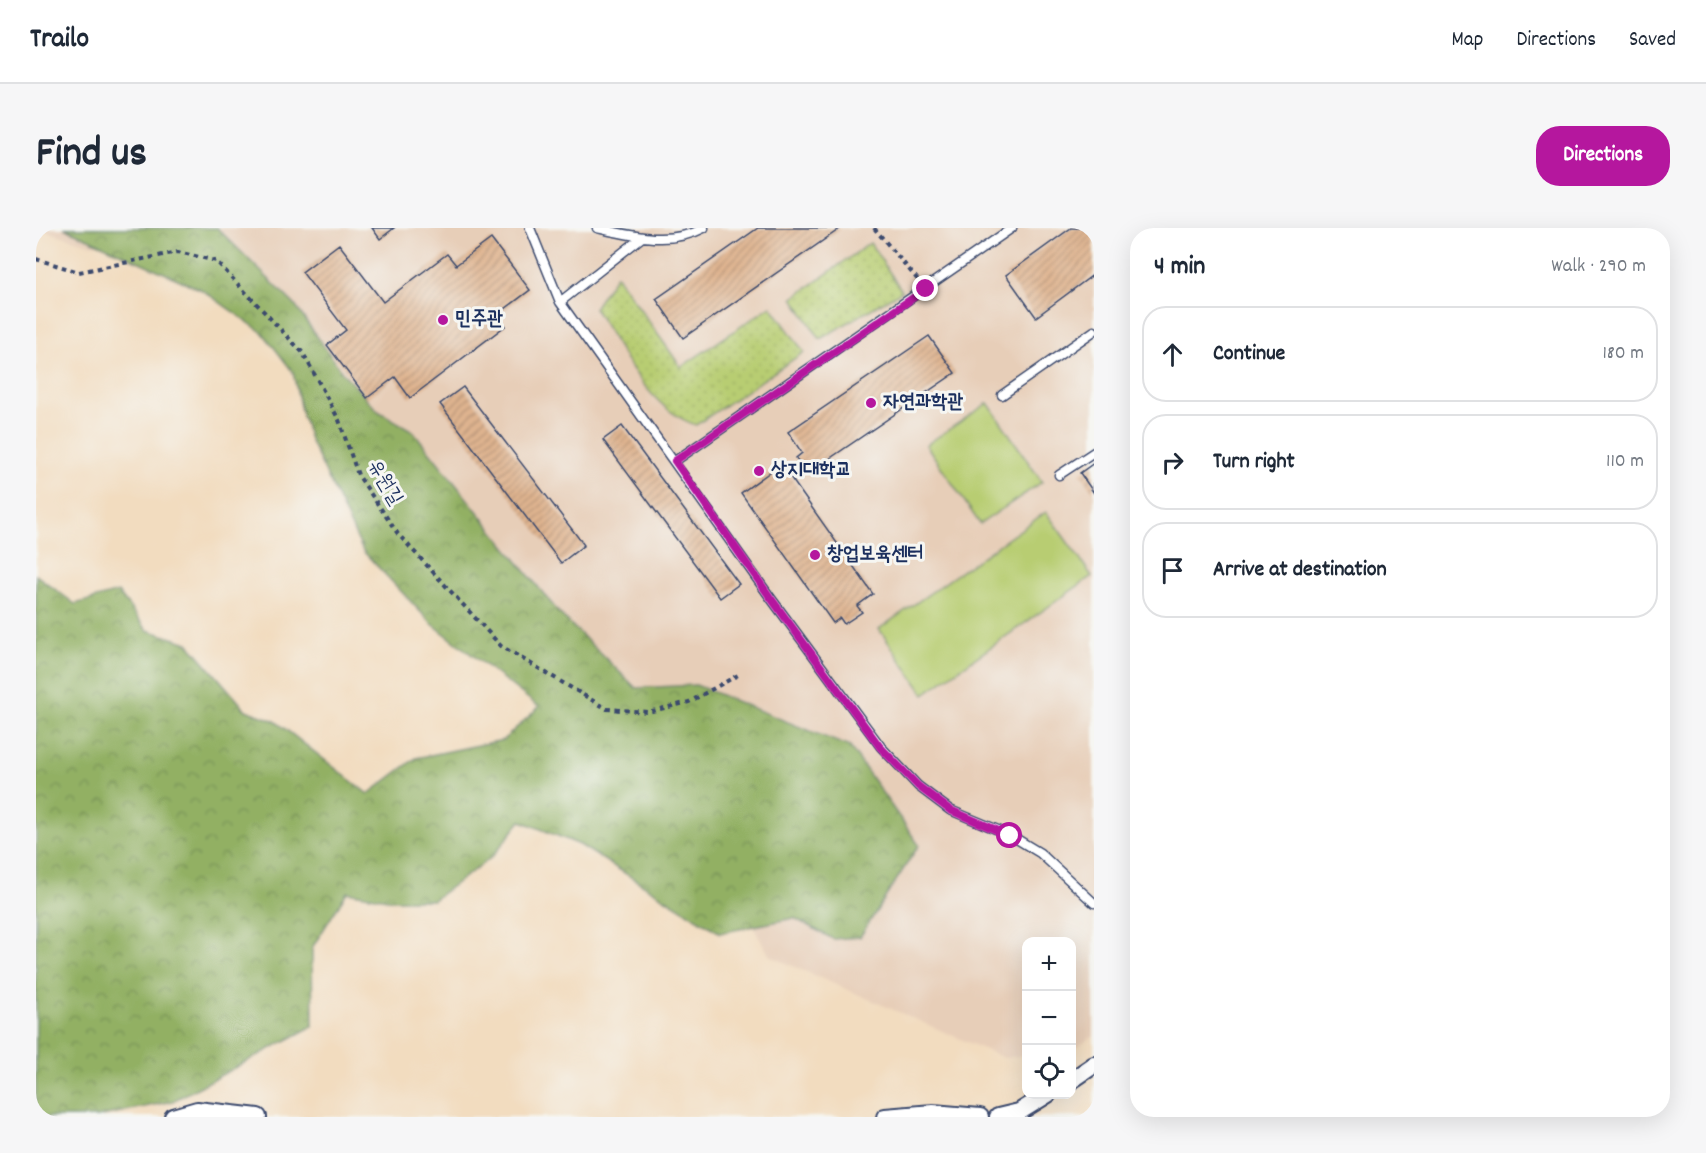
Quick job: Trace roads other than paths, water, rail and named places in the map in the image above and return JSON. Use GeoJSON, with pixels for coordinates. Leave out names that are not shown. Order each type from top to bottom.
{"type":"FeatureCollection","features":[{"type":"Feature","properties":{"kind":"street"},"geometry":{"type":"LineString","coordinates":[[1076,1077],[1094,1065]]}},
{"type":"Feature","properties":{"kind":"street"},"geometry":{"type":"LineString","coordinates":[[998,1117],[1019,1112],[1041,1099]]}},
{"type":"Feature","properties":{"kind":"street"},"geometry":{"type":"LineString","coordinates":[[173,1117],[197,1110],[258,1117]]}},
{"type":"Feature","properties":{"kind":"street"},"geometry":{"type":"LineString","coordinates":[[885,1117],[933,1113],[980,1117]]}},
{"type":"Feature","properties":{"kind":"lane"},"geometry":{"type":"LineString","coordinates":[[530,228],[560,302],[880,747],[918,786],[950,810],[1010,836],[1040,853],[1094,903]]}},
{"type":"Feature","properties":{"kind":"lane"},"geometry":{"type":"LineString","coordinates":[[597,228],[641,238],[668,238],[695,233],[704,228]]}},
{"type":"Feature","properties":{"kind":"lane"},"geometry":{"type":"LineString","coordinates":[[675,461],[1012,228]]}},
{"type":"Feature","properties":{"kind":"lane"},"geometry":{"type":"LineString","coordinates":[[560,302],[641,238]]}},
{"type":"Feature","properties":{"kind":"lane"},"geometry":{"type":"LineString","coordinates":[[1002,395],[1094,331]]}},
{"type":"Feature","properties":{"kind":"lane"},"geometry":{"type":"LineString","coordinates":[[1059,475],[1094,452]]}},
{"type":"Feature","properties":{"kind":"place","name":"민주관"},"geometry":{"type":"Point","coordinates":[443,320]}},
{"type":"Feature","properties":{"kind":"place","name":"자연과학관"},"geometry":{"type":"Point","coordinates":[871,403]}},
{"type":"Feature","properties":{"kind":"place","name":"상지대학교"},"geometry":{"type":"Point","coordinates":[759,471]}},
{"type":"Feature","properties":{"kind":"place","name":"창업보육센터"},"geometry":{"type":"Point","coordinates":[815,555]}}]}
